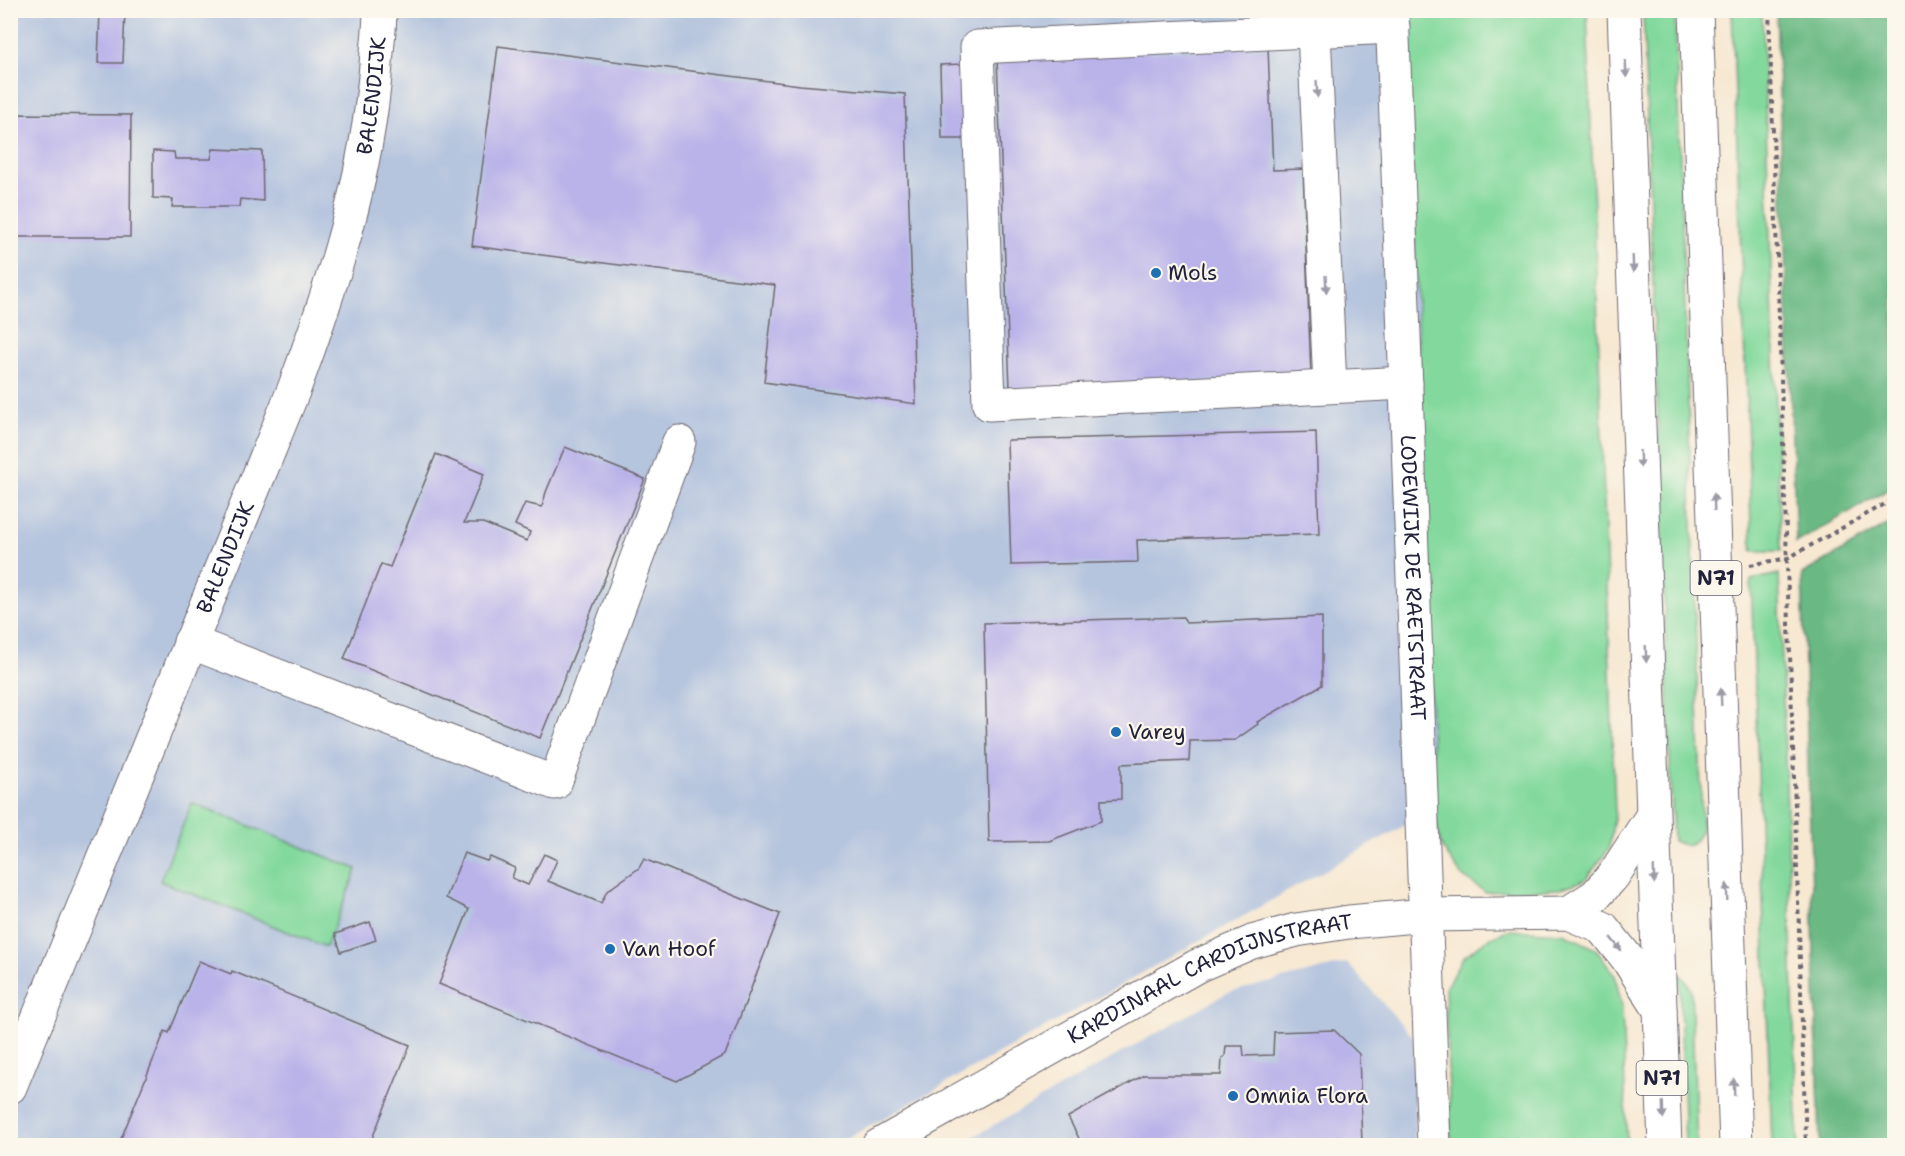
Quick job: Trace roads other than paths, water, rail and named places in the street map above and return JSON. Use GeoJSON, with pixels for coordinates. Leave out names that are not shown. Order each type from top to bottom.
{"type":"FeatureCollection","features":[{"type":"Feature","properties":{"kind":"main road","name":"BALENDIJK"},"geometry":{"type":"LineString","coordinates":[[10,1087],[294,389],[321,317],[359,183],[373,105],[380,10]]}},
{"type":"Feature","properties":{"kind":"main road","name":"N71"},"geometry":{"type":"LineString","coordinates":[[1624,10],[1665,1146]]}},
{"type":"Feature","properties":{"kind":"main road","name":"N71"},"geometry":{"type":"LineString","coordinates":[[1696,10],[1736,1146]]}},
{"type":"Feature","properties":{"kind":"main road"},"geometry":{"type":"LineString","coordinates":[[1392,19],[1314,30],[977,47],[989,404],[1406,383]]}},
{"type":"Feature","properties":{"kind":"main road","name":"LODEWIJK DE RAETSTRAAT"},"geometry":{"type":"LineString","coordinates":[[1392,19],[1434,1146]]}},
{"type":"Feature","properties":{"kind":"main road"},"geometry":{"type":"LineString","coordinates":[[1314,30],[1330,386]]}},
{"type":"Feature","properties":{"kind":"main road"},"geometry":{"type":"LineString","coordinates":[[190,642],[555,783],[679,442]]}},
{"type":"Feature","properties":{"kind":"main road"},"geometry":{"type":"LineString","coordinates":[[1568,913],[1595,896],[1613,876],[1652,816]]}},
{"type":"Feature","properties":{"kind":"main road","name":"KARDINAAL CARDIJNSTRAAT"},"geometry":{"type":"LineString","coordinates":[[878,1146],[1197,966],[1252,942],[1296,930],[1349,922],[1426,915],[1568,913],[1603,928],[1627,958],[1660,1010]]}},
{"type":"Feature","properties":{"kind":"place","name":"Mols"},"geometry":{"type":"Point","coordinates":[1156,273]}},
{"type":"Feature","properties":{"kind":"place","name":"Varey"},"geometry":{"type":"Point","coordinates":[1116,732]}},
{"type":"Feature","properties":{"kind":"place","name":"Van Hoof"},"geometry":{"type":"Point","coordinates":[610,949]}},
{"type":"Feature","properties":{"kind":"place","name":"Omnia Flora"},"geometry":{"type":"Point","coordinates":[1233,1096]}}]}
